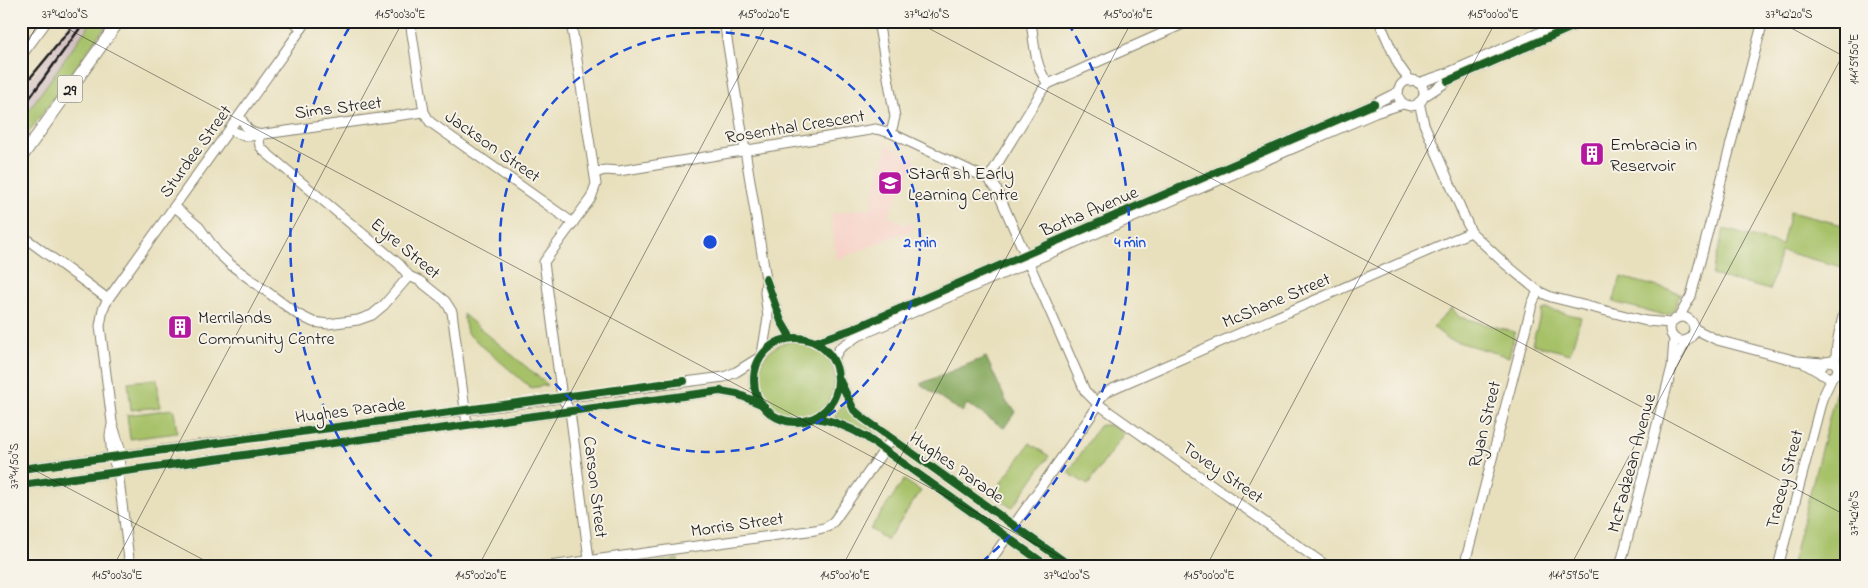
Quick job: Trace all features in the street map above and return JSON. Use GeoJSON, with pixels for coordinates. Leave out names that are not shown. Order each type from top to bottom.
{"type":"FeatureCollection","features":[{"type":"Feature","properties":{"kind":"main road","name":"29"},"geometry":{"type":"LineString","coordinates":[[21,158],[119,21]]}},
{"type":"Feature","properties":{"kind":"street"},"geometry":{"type":"LineString","coordinates":[[21,56],[47,21]]}},
{"type":"Feature","properties":{"kind":"street"},"geometry":{"type":"LineString","coordinates":[[292,21],[305,25]]}},
{"type":"Feature","properties":{"kind":"street","name":"Jackson Street"},"geometry":{"type":"LineString","coordinates":[[410,21],[424,112],[430,122],[573,223]]}},
{"type":"Feature","properties":{"kind":"street"},"geometry":{"type":"LineString","coordinates":[[570,411],[562,398],[544,262],[594,193],[596,184],[571,21]]}},
{"type":"Feature","properties":{"kind":"street"},"geometry":{"type":"LineString","coordinates":[[724,21],[766,279],[779,316],[791,338]]}},
{"type":"Feature","properties":{"kind":"street"},"geometry":{"type":"LineString","coordinates":[[878,21],[895,117],[891,133]]}},
{"type":"Feature","properties":{"kind":"street"},"geometry":{"type":"LineString","coordinates":[[1031,21],[1038,67],[1048,84]]}},
{"type":"Feature","properties":{"kind":"street"},"geometry":{"type":"LineString","coordinates":[[1014,525],[1094,413],[1098,404],[1085,390],[996,188],[988,179],[1043,88],[1048,84],[1190,21]]}},
{"type":"Feature","properties":{"kind":"street"},"geometry":{"type":"LineString","coordinates":[[1379,21],[1398,64],[1423,89],[1421,100],[1424,124],[1471,232],[1538,291],[1551,297],[1646,321],[1672,331],[1681,341],[1691,332],[1691,296],[1763,21]]}},
{"type":"Feature","properties":{"kind":"street"},"geometry":{"type":"LineString","coordinates":[[1406,105],[1413,106],[1448,81],[1566,21]]}},
{"type":"Feature","properties":{"kind":"street"},"geometry":{"type":"LineString","coordinates":[[1399,88],[1445,74],[1586,21]]}},
{"type":"Feature","properties":{"kind":"street","name":"Sturdee Street"},"geometry":{"type":"LineString","coordinates":[[130,567],[117,456],[110,435],[112,422],[100,326],[103,309],[108,299],[305,25]]}},
{"type":"Feature","properties":{"kind":"street"},"geometry":{"type":"LineString","coordinates":[[1398,64],[1399,98],[1424,124]]}},
{"type":"Feature","properties":{"kind":"street","name":"Botha Avenue"},"geometry":{"type":"LineString","coordinates":[[833,359],[840,348],[856,337],[922,304],[1273,152],[1374,104],[1399,88]]}},
{"type":"Feature","properties":{"kind":"street","name":"Botha Avenue"},"geometry":{"type":"LineString","coordinates":[[1273,152],[1375,113],[1406,105]]}},
{"type":"Feature","properties":{"kind":"street","name":"Sims Street"},"geometry":{"type":"LineString","coordinates":[[230,130],[244,136],[424,112]]}},
{"type":"Feature","properties":{"kind":"street"},"geometry":{"type":"LineString","coordinates":[[240,117],[248,130],[257,134]]}},
{"type":"Feature","properties":{"kind":"street","name":"Rosenthal Crescent"},"geometry":{"type":"LineString","coordinates":[[595,175],[605,170],[619,171],[876,129],[891,133],[988,179]]}},
{"type":"Feature","properties":{"kind":"street","name":"Eyre Street"},"geometry":{"type":"LineString","coordinates":[[257,134],[260,146],[264,151],[400,264],[408,276],[420,281],[450,308],[467,424]]}},
{"type":"Feature","properties":{"kind":"street"},"geometry":{"type":"LineString","coordinates":[[175,207],[199,228],[217,252],[230,265],[297,314],[313,322],[328,324],[358,320],[372,315],[384,305],[408,276]]}},
{"type":"Feature","properties":{"kind":"street","name":"McShane Street"},"geometry":{"type":"LineString","coordinates":[[1098,404],[1101,397],[1110,390],[1471,232]]}},
{"type":"Feature","properties":{"kind":"street"},"geometry":{"type":"LineString","coordinates":[[21,235],[108,299]]}},
{"type":"Feature","properties":{"kind":"street"},"geometry":{"type":"LineString","coordinates":[[761,356],[770,346],[791,338],[815,342],[826,349],[833,359],[839,379],[833,402],[816,418],[806,421],[786,421],[776,417],[761,404],[756,393],[754,381],[755,369],[761,356],[768,318],[765,293],[766,279]]}},
{"type":"Feature","properties":{"kind":"street","name":"Ryan Street"},"geometry":{"type":"LineString","coordinates":[[1464,567],[1532,304],[1538,291]]}},
{"type":"Feature","properties":{"kind":"street"},"geometry":{"type":"LineString","coordinates":[[1672,331],[1691,296]]}},
{"type":"Feature","properties":{"kind":"street"},"geometry":{"type":"LineString","coordinates":[[1828,376],[1838,372],[1835,353],[1847,301]]}},
{"type":"Feature","properties":{"kind":"street","name":"Botha Avenue"},"geometry":{"type":"LineString","coordinates":[[815,342],[922,304]]}},
{"type":"Feature","properties":{"kind":"street"},"geometry":{"type":"LineString","coordinates":[[768,318],[779,316]]}},
{"type":"Feature","properties":{"kind":"street"},"geometry":{"type":"LineString","coordinates":[[1679,317],[1686,317],[1691,332]]}},
{"type":"Feature","properties":{"kind":"street","name":"McFadzean Avenue"},"geometry":{"type":"LineString","coordinates":[[1672,331],[1672,367]]}},
{"type":"Feature","properties":{"kind":"street"},"geometry":{"type":"LineString","coordinates":[[1691,332],[1798,361],[1828,376],[1847,376]]}},
{"type":"Feature","properties":{"kind":"street","name":"McFadzean Avenue"},"geometry":{"type":"LineString","coordinates":[[1620,567],[1672,367],[1691,332]]}},
{"type":"Feature","properties":{"kind":"street"},"geometry":{"type":"LineString","coordinates":[[1828,376],[1821,368],[1832,352],[1838,337]]}},
{"type":"Feature","properties":{"kind":"street","name":"Hughes Parade"},"geometry":{"type":"LineString","coordinates":[[21,469],[724,377],[736,372],[761,356]]}},
{"type":"Feature","properties":{"kind":"street"},"geometry":{"type":"LineString","coordinates":[[1798,361],[1832,361],[1847,371]]}},
{"type":"Feature","properties":{"kind":"street","name":"Tracey Street"},"geometry":{"type":"LineString","coordinates":[[1778,567],[1828,376]]}},
{"type":"Feature","properties":{"kind":"street","name":"Hughes Parade"},"geometry":{"type":"LineString","coordinates":[[839,379],[854,410],[1072,567]]}},
{"type":"Feature","properties":{"kind":"street","name":"Hughes Parade"},"geometry":{"type":"LineString","coordinates":[[21,485],[720,391],[737,394],[761,404]]}},
{"type":"Feature","properties":{"kind":"street","name":"Tovey Street"},"geometry":{"type":"LineString","coordinates":[[1098,404],[1328,567]]}},
{"type":"Feature","properties":{"kind":"street","name":"Carson Street"},"geometry":{"type":"LineString","coordinates":[[570,411],[590,564]]}},
{"type":"Feature","properties":{"kind":"street","name":"Hughes Parade"},"geometry":{"type":"LineString","coordinates":[[816,418],[833,420],[845,425],[884,450],[1049,567]]}},
{"type":"Feature","properties":{"kind":"street","name":"Morris Street"},"geometry":{"type":"LineString","coordinates":[[542,567],[590,564],[827,527],[834,521],[892,439]]}},
{"type":"Feature","properties":{"kind":"street"},"geometry":{"type":"LineString","coordinates":[[236,440],[238,456]]}},
{"type":"Feature","properties":{"kind":"street"},"geometry":{"type":"LineString","coordinates":[[986,567],[1007,537]]}},
{"type":"Feature","properties":{"kind":"shaded area"},"geometry":{"type":"Polygon","coordinates":[[[71,21],[92,21],[21,121],[21,91],[71,21]]]}},
{"type":"Feature","properties":{"kind":"shaded area","name":"Starfish Early Learning Centre"},"geometry":{"type":"Polygon","coordinates":[[[887,145],[916,159],[888,216],[905,225],[911,222],[914,229],[836,260],[831,214],[870,208],[887,145]]]}},
{"type":"Feature","properties":{"kind":"green space"},"geometry":{"type":"Polygon","coordinates":[[[21,21],[33,21],[21,38],[21,21]]]}},
{"type":"Feature","properties":{"kind":"green space"},"geometry":{"type":"Polygon","coordinates":[[[92,21],[109,21],[21,143],[21,121],[92,21]]]}},
{"type":"Feature","properties":{"kind":"green space"},"geometry":{"type":"Polygon","coordinates":[[[1790,212],[1847,226],[1846,268],[1781,251],[1770,290],[1712,275],[1724,229],[1782,245],[1790,212]]]}},
{"type":"Feature","properties":{"kind":"green space"},"geometry":{"type":"Polygon","coordinates":[[[1621,277],[1680,293],[1675,307],[1671,313],[1664,315],[1613,302],[1621,277]]]}},
{"type":"Feature","properties":{"kind":"green space"},"geometry":{"type":"Polygon","coordinates":[[[1452,308],[1459,317],[1515,332],[1509,357],[1448,339],[1433,327],[1452,308]]]}},
{"type":"Feature","properties":{"kind":"green space"},"geometry":{"type":"Polygon","coordinates":[[[1547,309],[1581,317],[1570,354],[1532,344],[1542,310],[1547,309]]]}},
{"type":"Feature","properties":{"kind":"green space"},"geometry":{"type":"Polygon","coordinates":[[[463,314],[548,385],[531,388],[467,333],[463,314]]]}},
{"type":"Feature","properties":{"kind":"green space"},"geometry":{"type":"Polygon","coordinates":[[[796,341],[811,344],[824,352],[832,365],[835,380],[832,395],[824,408],[811,416],[796,419],[781,416],[768,408],[760,395],[757,380],[760,365],[768,352],[781,344],[796,341]]]}},
{"type":"Feature","properties":{"kind":"green space"},"geometry":{"type":"Polygon","coordinates":[[[986,357],[1007,403],[1016,411],[1004,428],[967,404],[962,412],[920,384],[986,357]]]}},
{"type":"Feature","properties":{"kind":"green space"},"geometry":{"type":"Polygon","coordinates":[[[157,379],[160,407],[131,410],[128,382],[157,379]]]}},
{"type":"Feature","properties":{"kind":"green space"},"geometry":{"type":"Polygon","coordinates":[[[1844,384],[1847,385],[1847,567],[1791,567],[1836,391],[1844,384]]]}},
{"type":"Feature","properties":{"kind":"green space"},"geometry":{"type":"Polygon","coordinates":[[[844,405],[876,433],[881,443],[849,423],[834,417],[844,405]]]}},
{"type":"Feature","properties":{"kind":"green space"},"geometry":{"type":"Polygon","coordinates":[[[174,409],[177,433],[130,439],[127,415],[174,409]]]}},
{"type":"Feature","properties":{"kind":"green space"},"geometry":{"type":"Polygon","coordinates":[[[1111,425],[1124,433],[1088,485],[1068,473],[1099,426],[1111,425]]]}},
{"type":"Feature","properties":{"kind":"green space"},"geometry":{"type":"Polygon","coordinates":[[[1030,443],[1049,456],[1012,508],[992,495],[1030,443]]]}},
{"type":"Feature","properties":{"kind":"green space"},"geometry":{"type":"Polygon","coordinates":[[[904,480],[921,491],[887,540],[870,529],[904,480]]]}},
{"type":"Feature","properties":{"kind":"green space"},"geometry":{"type":"Polygon","coordinates":[[[678,559],[679,567],[619,567],[678,559]]]}},
{"type":"Feature","properties":{"kind":"railway"},"geometry":{"type":"LineString","coordinates":[[21,89],[77,21]]}},
{"type":"Feature","properties":{"kind":"railway"},"geometry":{"type":"LineString","coordinates":[[21,110],[85,21]]}},
{"type":"Feature","properties":{"kind":"cycle path"},"geometry":{"type":"LineString","coordinates":[[1448,81],[1586,21]]}},
{"type":"Feature","properties":{"kind":"cycle path"},"geometry":{"type":"LineString","coordinates":[[815,342],[853,329],[1374,104]]}},
{"type":"Feature","properties":{"kind":"cycle path"},"geometry":{"type":"LineString","coordinates":[[766,279],[781,321],[791,338]]}},
{"type":"Feature","properties":{"kind":"cycle path"},"geometry":{"type":"LineString","coordinates":[[796,338],[812,341],[826,350],[835,364],[838,380],[835,396],[826,410],[812,419],[796,422],[780,419],[766,410],[757,396],[754,380],[757,364],[766,350],[780,341],[796,338]]}},
{"type":"Feature","properties":{"kind":"cycle path"},"geometry":{"type":"LineString","coordinates":[[839,379],[854,410],[863,418],[1072,567]]}},
{"type":"Feature","properties":{"kind":"cycle path"},"geometry":{"type":"LineString","coordinates":[[21,469],[684,381]]}},
{"type":"Feature","properties":{"kind":"cycle path"},"geometry":{"type":"LineString","coordinates":[[21,485],[720,391],[737,394],[761,404]]}},
{"type":"Feature","properties":{"kind":"cycle path"},"geometry":{"type":"LineString","coordinates":[[816,418],[842,425],[866,437],[1049,567]]}},
{"type":"Feature","properties":{"kind":"place","name":"Embracia in Reservoir"},"geometry":{"type":"Point","coordinates":[1592,154]}},
{"type":"Feature","properties":{"kind":"place","name":"Starfish Early Learning Centre"},"geometry":{"type":"Point","coordinates":[890,183]}},
{"type":"Feature","properties":{"kind":"place","name":"Merrilands Community Centre"},"geometry":{"type":"Point","coordinates":[180,327]}}]}
